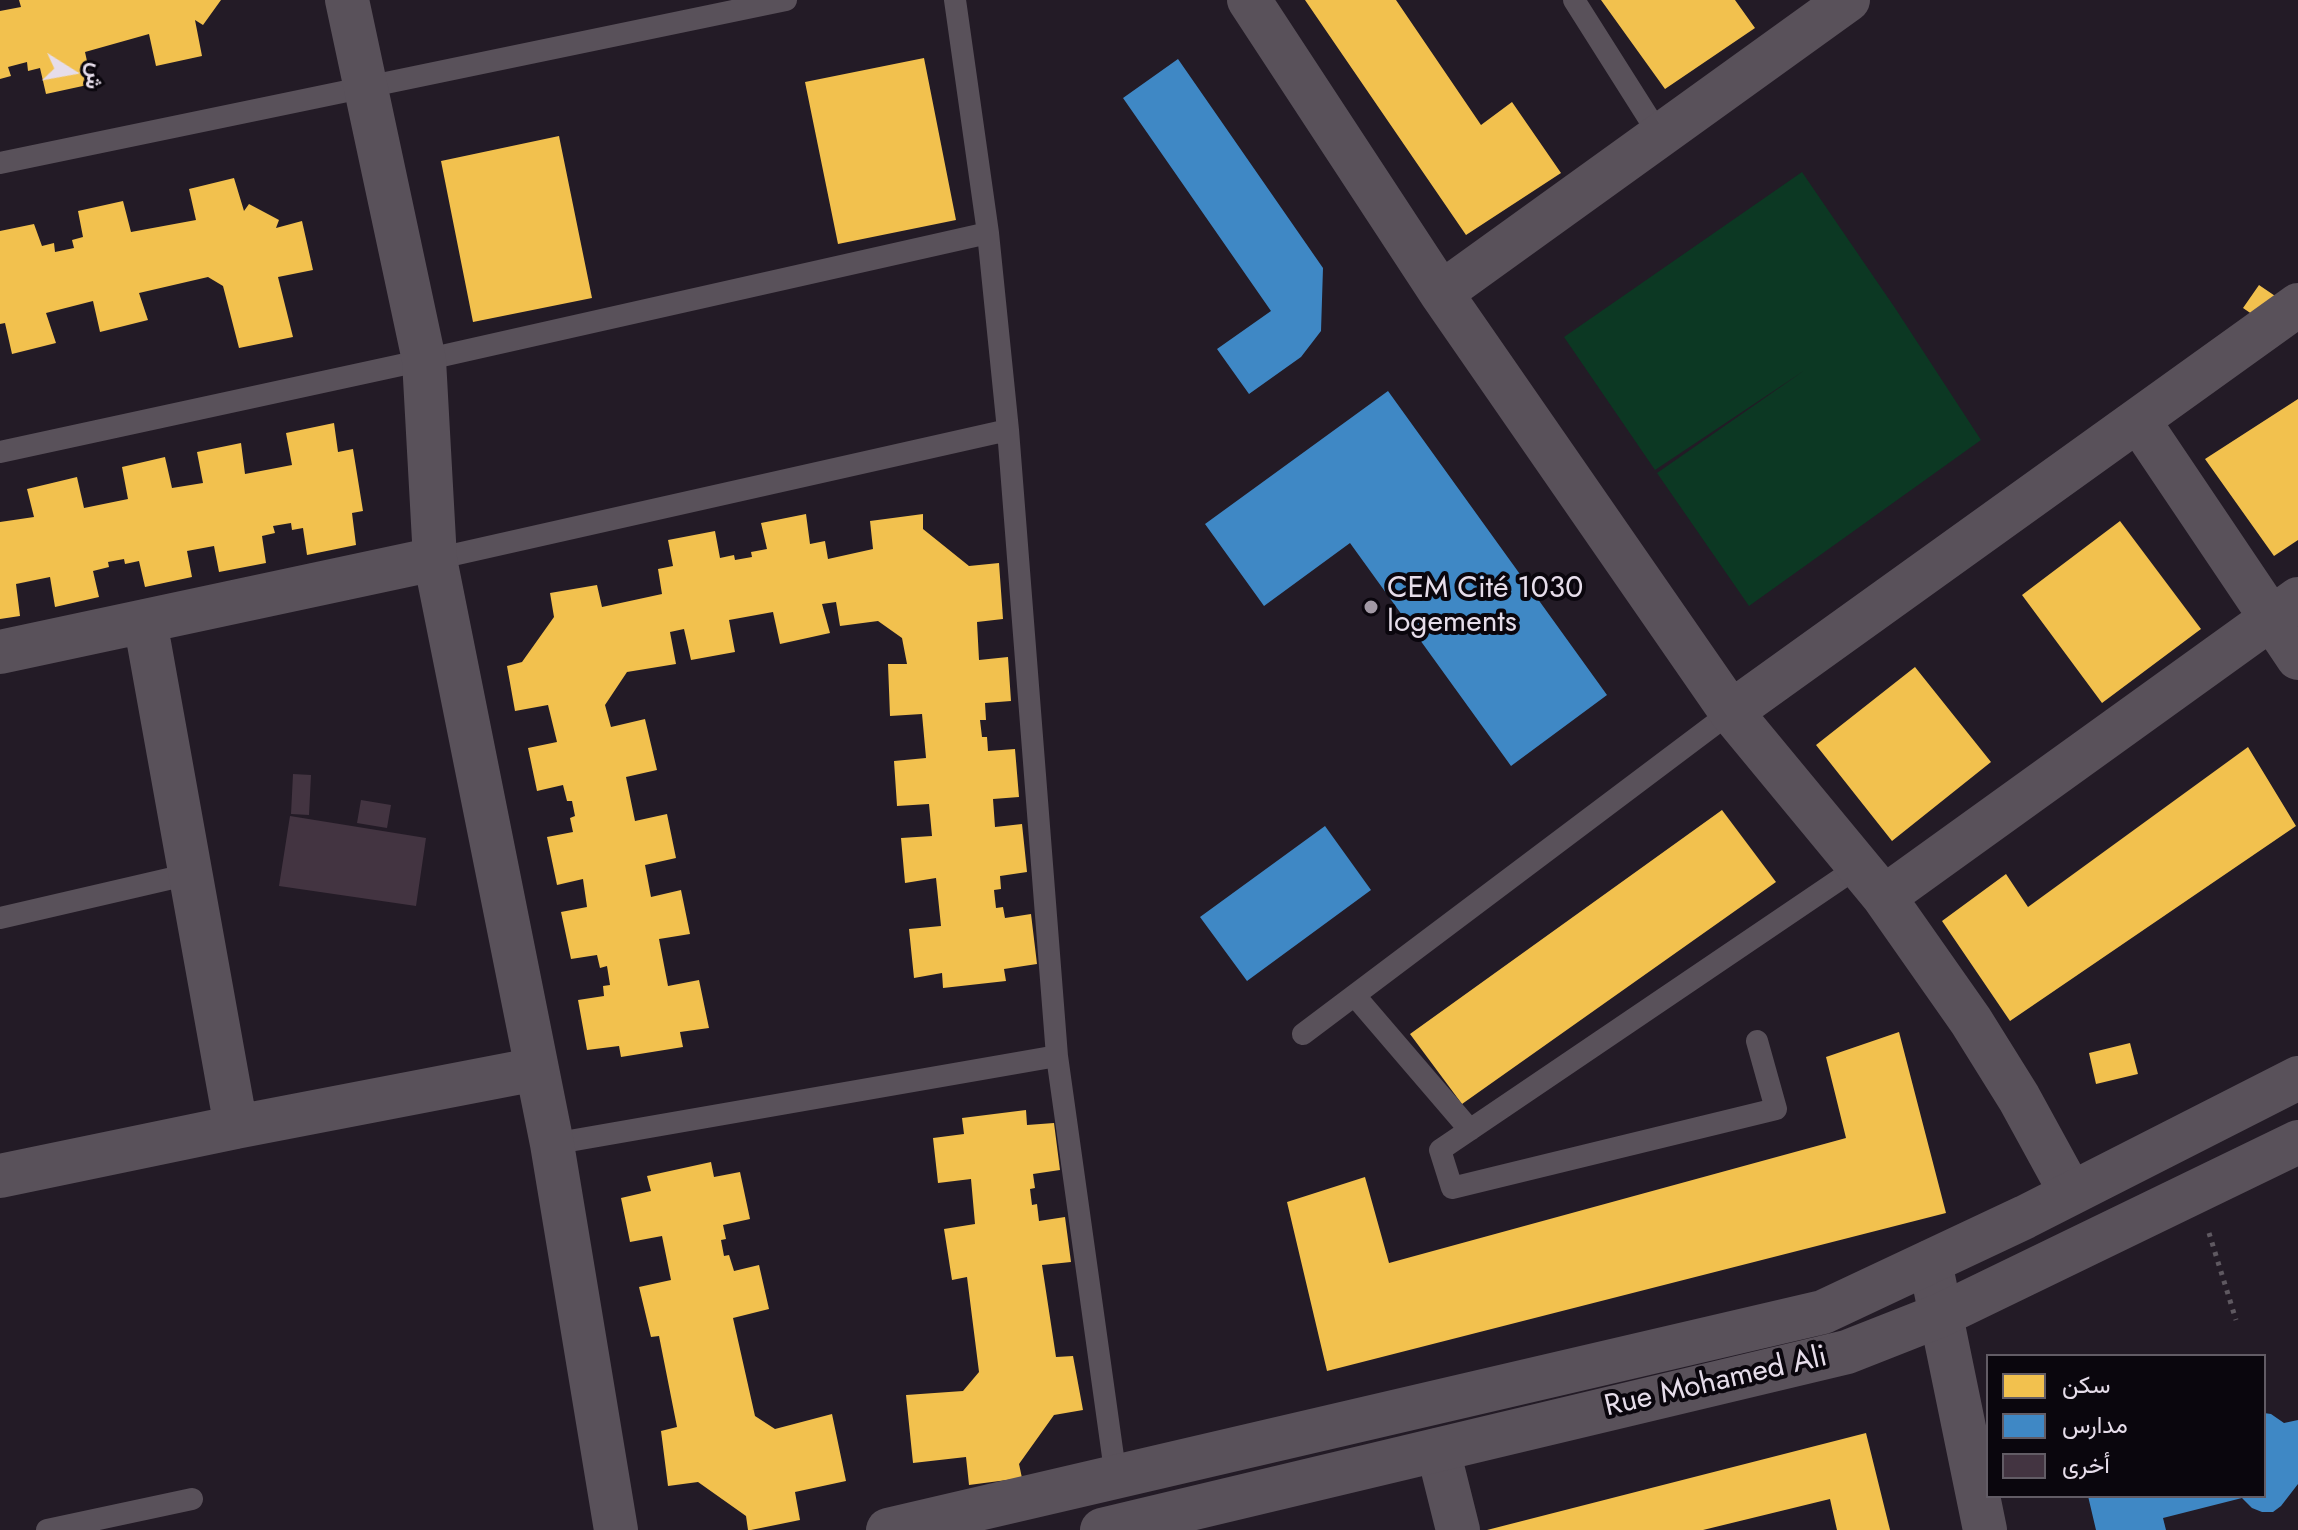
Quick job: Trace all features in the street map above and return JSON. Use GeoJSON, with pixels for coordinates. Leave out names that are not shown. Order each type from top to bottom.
{"type":"FeatureCollection","features":[{"type":"Feature","properties":{"kind":"street"},"geometry":{"type":"LineString","coordinates":[[347,0],[424,360],[435,559],[552,1144],[616,1530]]}},
{"type":"Feature","properties":{"kind":"street"},"geometry":{"type":"LineString","coordinates":[[1249,0],[1441,293],[1731,712],[1871,882],[1971,1021],[2019,1098],[2071,1193]]}},
{"type":"Feature","properties":{"kind":"street"},"geometry":{"type":"LineString","coordinates":[[1441,293],[1848,0]]}},
{"type":"Feature","properties":{"kind":"street"},"geometry":{"type":"LineString","coordinates":[[1731,712],[2298,305]]}},
{"type":"Feature","properties":{"kind":"street"},"geometry":{"type":"LineString","coordinates":[[2138,420],[2285,609],[2298,658]]}},
{"type":"Feature","properties":{"kind":"street"},"geometry":{"type":"LineString","coordinates":[[0,652],[435,559]]}},
{"type":"Feature","properties":{"kind":"street"},"geometry":{"type":"LineString","coordinates":[[1871,882],[2285,609]]}},
{"type":"Feature","properties":{"kind":"street"},"geometry":{"type":"LineString","coordinates":[[145,621],[236,1127]]}},
{"type":"Feature","properties":{"kind":"street"},"geometry":{"type":"LineString","coordinates":[[0,1176],[537,1069]]}},
{"type":"Feature","properties":{"kind":"street"},"geometry":{"type":"LineString","coordinates":[[888,1530],[1823,1312],[2071,1193],[2298,1078]]}},
{"type":"Feature","properties":{"kind":"street","name":"Rue Mohamed Ali"},"geometry":{"type":"LineString","coordinates":[[1102,1530],[1847,1352],[1941,1315],[2298,1142]]}},
{"type":"Feature","properties":{"kind":"street"},"geometry":{"type":"LineString","coordinates":[[1930,1262],[1985,1530]]}},
{"type":"Feature","properties":{"kind":"street"},"geometry":{"type":"LineString","coordinates":[[1438,1450],[1458,1530]]}},
{"type":"Feature","properties":{"kind":"lane"},"geometry":{"type":"LineString","coordinates":[[0,163],[786,0]]}},
{"type":"Feature","properties":{"kind":"lane"},"geometry":{"type":"LineString","coordinates":[[955,0],[988,233],[1008,430],[1057,1056],[1116,1478]]}},
{"type":"Feature","properties":{"kind":"lane"},"geometry":{"type":"LineString","coordinates":[[1574,0],[1660,136]]}},
{"type":"Feature","properties":{"kind":"lane"},"geometry":{"type":"LineString","coordinates":[[0,452],[988,233]]}},
{"type":"Feature","properties":{"kind":"lane"},"geometry":{"type":"LineString","coordinates":[[435,559],[1008,430]]}},
{"type":"Feature","properties":{"kind":"lane"},"geometry":{"type":"LineString","coordinates":[[1303,1034],[1731,712]]}},
{"type":"Feature","properties":{"kind":"lane"},"geometry":{"type":"LineString","coordinates":[[0,918],[190,874]]}},
{"type":"Feature","properties":{"kind":"lane"},"geometry":{"type":"LineString","coordinates":[[1757,1041],[1776,1109],[1452,1188],[1440,1150],[1871,882]]}},
{"type":"Feature","properties":{"kind":"lane"},"geometry":{"type":"LineString","coordinates":[[1355,996],[1470,1130]]}},
{"type":"Feature","properties":{"kind":"lane"},"geometry":{"type":"LineString","coordinates":[[552,1144],[1057,1056]]}},
{"type":"Feature","properties":{"kind":"lane"},"geometry":{"type":"LineString","coordinates":[[47,1530],[192,1499]]}},
{"type":"Feature","properties":{"kind":"path"},"geometry":{"type":"LineString","coordinates":[[2197,1192],[2236,1320]]}},
{"type":"Feature","properties":{"kind":"green space"},"geometry":{"type":"Polygon","coordinates":[[[1802,172],[1981,440],[1749,606],[1657,473],[1805,370],[1655,470],[1564,337],[1802,172]]]}},
{"type":"Feature","properties":{"kind":"building: سكن"},"geometry":{"type":"Polygon","coordinates":[[[19,0],[221,0],[203,25],[195,20],[202,56],[156,66],[149,34],[85,52],[92,84],[46,94],[40,68],[28,71],[27,62],[8,67],[11,76],[0,79],[0,11],[21,7],[19,0]]]}},
{"type":"Feature","properties":{"kind":"building: سكن"},"geometry":{"type":"Polygon","coordinates":[[[1305,0],[1396,0],[1481,125],[1512,102],[1561,173],[1466,235],[1305,0]]]}},
{"type":"Feature","properties":{"kind":"building: سكن"},"geometry":{"type":"Polygon","coordinates":[[[1601,0],[1735,0],[1755,28],[1665,89],[1601,0]]]}},
{"type":"Feature","properties":{"kind":"building: سكن"},"geometry":{"type":"Polygon","coordinates":[[[924,58],[956,220],[838,244],[805,82],[924,58]]]}},
{"type":"Feature","properties":{"kind":"building: سكن"},"geometry":{"type":"Polygon","coordinates":[[[559,136],[592,298],[473,322],[441,161],[559,136]]]}},
{"type":"Feature","properties":{"kind":"building: سكن"},"geometry":{"type":"Polygon","coordinates":[[[234,178],[244,211],[249,204],[279,220],[276,228],[302,221],[313,270],[278,277],[293,337],[239,348],[223,286],[208,277],[139,293],[148,320],[100,332],[93,301],[46,313],[56,343],[12,354],[5,323],[0,324],[0,231],[34,224],[42,246],[54,243],[55,252],[74,248],[72,240],[83,237],[78,211],[123,201],[131,232],[196,220],[189,189],[234,178]]]}},
{"type":"Feature","properties":{"kind":"building: سكن"},"geometry":{"type":"Polygon","coordinates":[[[2259,285],[2281,300],[2265,323],[2243,308],[2259,285]]]}},
{"type":"Feature","properties":{"kind":"building: سكن"},"geometry":{"type":"Polygon","coordinates":[[[2298,399],[2298,540],[2274,556],[2205,459],[2298,399]]]}},
{"type":"Feature","properties":{"kind":"building: سكن"},"geometry":{"type":"Polygon","coordinates":[[[334,423],[338,452],[353,449],[363,511],[352,513],[356,545],[307,555],[303,528],[292,530],[291,523],[273,526],[275,533],[262,536],[266,563],[219,572],[214,546],[187,551],[192,577],[145,587],[139,561],[125,564],[124,559],[108,562],[109,567],[93,571],[99,597],[55,607],[50,577],[16,584],[20,616],[0,619],[0,522],[34,517],[27,489],[77,477],[84,508],[128,499],[122,467],[165,457],[172,488],[203,483],[197,452],[241,443],[245,474],[292,465],[286,433],[334,423]]]}},
{"type":"Feature","properties":{"kind":"building: سكن"},"geometry":{"type":"Polygon","coordinates":[[[806,514],[810,544],[825,541],[828,559],[873,549],[870,521],[923,514],[923,529],[969,566],[999,563],[1003,619],[977,622],[979,660],[1008,657],[1011,701],[985,703],[986,720],[980,720],[982,737],[987,737],[988,751],[1015,749],[1019,797],[993,799],[995,827],[1022,824],[1027,872],[1000,876],[1001,889],[994,890],[996,908],[1003,907],[1005,918],[1031,914],[1037,964],[1004,969],[1006,981],[943,988],[942,973],[914,978],[909,929],[941,926],[936,878],[905,883],[901,838],[932,836],[929,804],[897,806],[894,761],[926,758],[922,714],[890,716],[888,664],[907,664],[902,638],[878,621],[840,626],[836,602],[822,604],[830,633],[780,644],[773,612],[729,620],[735,652],[691,660],[684,629],[670,632],[676,664],[627,672],[605,705],[611,727],[645,719],[657,770],[626,777],[635,821],[667,814],[676,858],[645,865],[651,897],[681,890],[690,934],[659,939],[668,986],[699,980],[709,1028],[680,1032],[683,1047],[621,1057],[619,1046],[587,1050],[578,1000],[604,996],[603,986],[610,985],[607,966],[600,968],[597,955],[571,959],[561,912],[587,907],[583,879],[557,885],[547,837],[573,832],[570,818],[575,816],[572,801],[567,801],[563,785],[537,791],[528,748],[557,742],[548,705],[515,711],[507,666],[522,662],[554,617],[550,593],[597,585],[602,607],[662,594],[658,569],[673,566],[668,540],[715,531],[720,558],[734,555],[735,560],[752,557],[751,552],[767,549],[761,523],[806,514]]]}},
{"type":"Feature","properties":{"kind":"building: سكن"},"geometry":{"type":"Polygon","coordinates":[[[2120,521],[2201,629],[2102,703],[2022,595],[2120,521]]]}},
{"type":"Feature","properties":{"kind":"building: سكن"},"geometry":{"type":"Polygon","coordinates":[[[1915,667],[1991,762],[1892,841],[1816,745],[1915,667]]]}},
{"type":"Feature","properties":{"kind":"building: سكن"},"geometry":{"type":"Polygon","coordinates":[[[2248,747],[2296,826],[2010,1021],[1942,921],[2006,874],[2028,907],[2248,747]]]}},
{"type":"Feature","properties":{"kind":"building: سكن"},"geometry":{"type":"Polygon","coordinates":[[[1722,810],[1776,882],[1462,1104],[1410,1034],[1722,810]]]}},
{"type":"Feature","properties":{"kind":"building: سكن"},"geometry":{"type":"Polygon","coordinates":[[[1899,1032],[1946,1213],[1327,1371],[1287,1202],[1365,1177],[1389,1263],[1846,1138],[1826,1057],[1899,1032]]]}},
{"type":"Feature","properties":{"kind":"building: سكن"},"geometry":{"type":"Polygon","coordinates":[[[2130,1043],[2138,1074],[2096,1084],[2089,1053],[2130,1043]]]}},
{"type":"Feature","properties":{"kind":"building: سكن"},"geometry":{"type":"Polygon","coordinates":[[[1026,1110],[1027,1125],[1054,1123],[1060,1170],[1033,1174],[1035,1188],[1030,1189],[1032,1205],[1037,1204],[1039,1221],[1065,1217],[1071,1262],[1042,1265],[1056,1357],[1073,1356],[1083,1410],[1054,1415],[1019,1464],[1022,1478],[969,1485],[966,1457],[913,1463],[906,1395],[963,1391],[979,1372],[967,1277],[952,1280],[944,1229],[975,1224],[971,1179],[938,1183],[933,1138],[964,1134],[962,1118],[1026,1110]]]}},
{"type":"Feature","properties":{"kind":"building: سكن"},"geometry":{"type":"Polygon","coordinates":[[[711,1162],[714,1177],[740,1172],[750,1219],[723,1225],[726,1239],[721,1240],[724,1256],[729,1255],[734,1271],[759,1265],[769,1309],[733,1318],[755,1416],[775,1429],[832,1414],[846,1481],[795,1492],[800,1520],[751,1530],[748,1530],[746,1516],[698,1482],[668,1486],[661,1431],[677,1427],[659,1336],[651,1337],[639,1287],[671,1280],[662,1236],[630,1242],[621,1198],[651,1191],[647,1176],[711,1162]]]}},
{"type":"Feature","properties":{"kind":"building: سكن"},"geometry":{"type":"Polygon","coordinates":[[[1866,1433],[1890,1530],[1837,1530],[1830,1499],[1703,1530],[1487,1530],[1866,1433]]]}},
{"type":"Feature","properties":{"kind":"building: مدارس"},"geometry":{"type":"Polygon","coordinates":[[[1178,59],[1323,268],[1321,331],[1301,357],[1249,394],[1217,349],[1271,311],[1123,98],[1178,59]]]}},
{"type":"Feature","properties":{"kind":"building: مدارس"},"geometry":{"type":"Polygon","coordinates":[[[1388,391],[1607,695],[1511,766],[1350,543],[1264,606],[1205,524],[1388,391]]]}},
{"type":"Feature","properties":{"kind":"building: مدارس"},"geometry":{"type":"Polygon","coordinates":[[[1325,826],[1371,890],[1247,981],[1200,917],[1325,826]]]}},
{"type":"Feature","properties":{"kind":"building: مدارس"},"geometry":{"type":"Polygon","coordinates":[[[2266,1413],[2284,1423],[2298,1420],[2298,1484],[2273,1512],[2252,1508],[2242,1498],[2266,1498],[2266,1413]]]}},
{"type":"Feature","properties":{"kind":"building: مدارس"},"geometry":{"type":"Polygon","coordinates":[[[2088,1498],[2242,1498],[2163,1518],[2166,1530],[2096,1530],[2088,1498]]]}},
{"type":"Feature","properties":{"kind":"building: أخرى"},"geometry":{"type":"Polygon","coordinates":[[[293,774],[311,775],[309,815],[291,814],[293,774]]]}},
{"type":"Feature","properties":{"kind":"building: أخرى"},"geometry":{"type":"Polygon","coordinates":[[[361,800],[391,805],[387,828],[357,823],[361,800]]]}},
{"type":"Feature","properties":{"kind":"building: أخرى"},"geometry":{"type":"Polygon","coordinates":[[[290,816],[426,838],[416,906],[279,886],[290,816]]]}},
{"type":"Feature","properties":{"kind":"place","name":"CEM Cité 1030 logements"},"geometry":{"type":"Point","coordinates":[1371,607]}}]}
